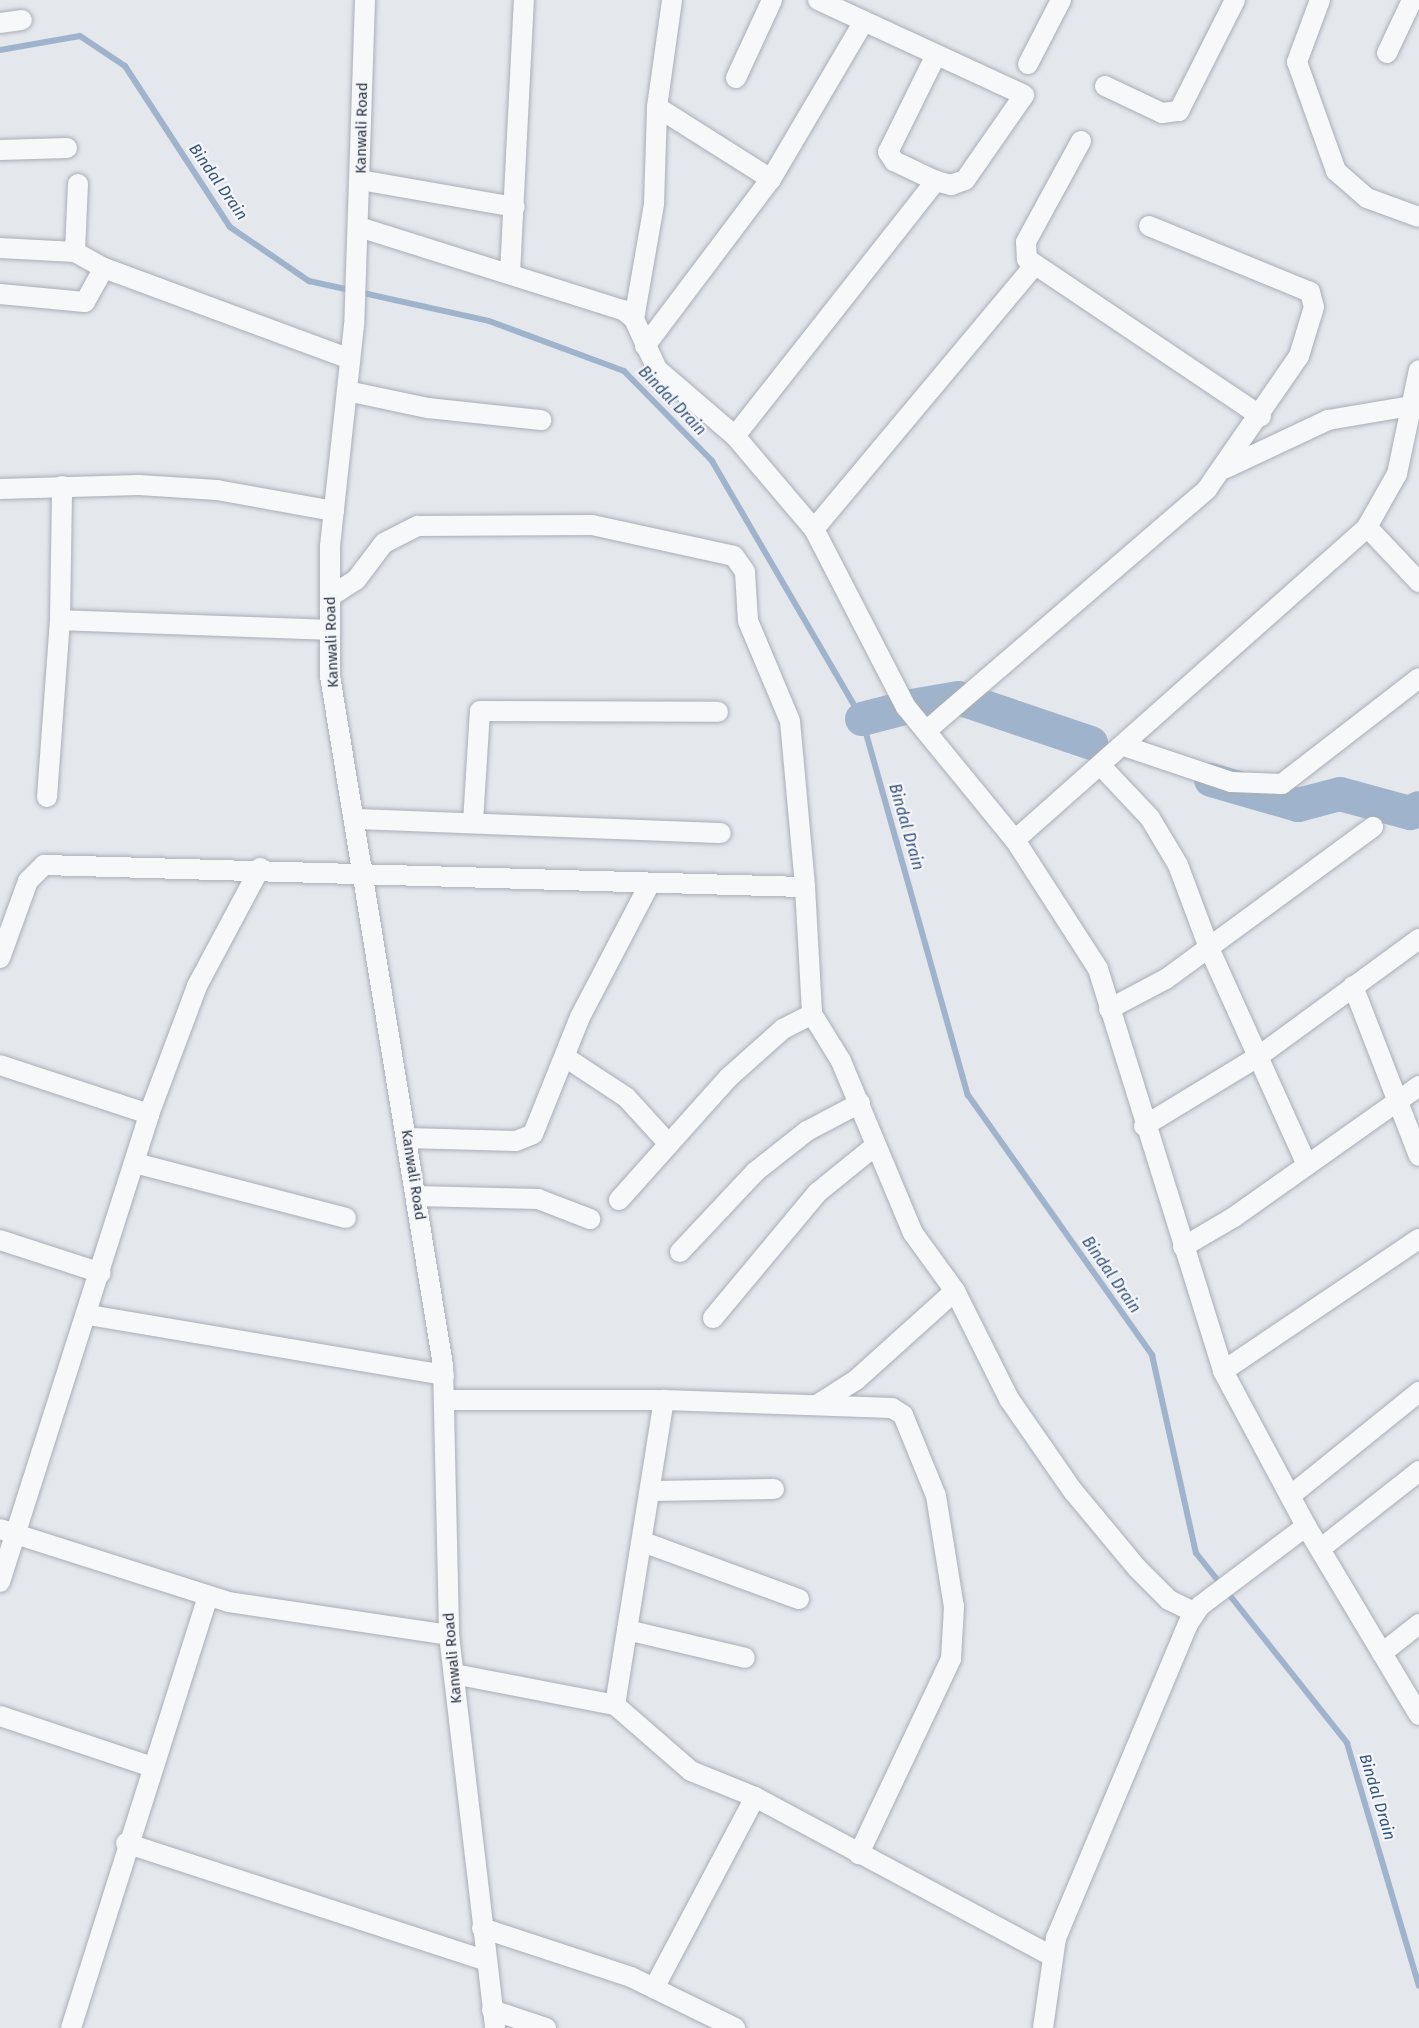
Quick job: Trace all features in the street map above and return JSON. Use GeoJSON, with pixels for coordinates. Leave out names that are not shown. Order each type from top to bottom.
{"type":"FeatureCollection","features":[{"type":"Feature","properties":{"kind":"street","name":"Kanwali Road"},"geometry":{"type":"LineString","coordinates":[[365,0],[358,257],[354,325],[334,511],[330,676],[364,872],[444,1375],[449,1635],[485,1960],[494,2019]]}},
{"type":"Feature","properties":{"kind":"street"},"geometry":{"type":"LineString","coordinates":[[510,274],[524,0]]}},
{"type":"Feature","properties":{"kind":"street"},"geometry":{"type":"LineString","coordinates":[[634,319],[654,204],[657,107],[672,0]]}},
{"type":"Feature","properties":{"kind":"street"},"geometry":{"type":"LineString","coordinates":[[736,78],[772,0]]}},
{"type":"Feature","properties":{"kind":"street"},"geometry":{"type":"LineString","coordinates":[[818,0],[1024,95],[965,180],[951,185],[936,181],[894,161],[888,152],[936,55]]}},
{"type":"Feature","properties":{"kind":"street"},"geometry":{"type":"LineString","coordinates":[[1028,64],[1061,0]]}},
{"type":"Feature","properties":{"kind":"street"},"geometry":{"type":"LineString","coordinates":[[1105,86],[1162,113],[1179,111],[1235,0]]}},
{"type":"Feature","properties":{"kind":"street"},"geometry":{"type":"LineString","coordinates":[[1320,0],[1297,62],[1336,171],[1367,198],[1419,217]]}},
{"type":"Feature","properties":{"kind":"street"},"geometry":{"type":"LineString","coordinates":[[1387,53],[1412,0]]}},
{"type":"Feature","properties":{"kind":"street"},"geometry":{"type":"LineString","coordinates":[[0,23],[22,20]]}},
{"type":"Feature","properties":{"kind":"street"},"geometry":{"type":"LineString","coordinates":[[645,346],[771,179],[864,21]]}},
{"type":"Feature","properties":{"kind":"street"},"geometry":{"type":"LineString","coordinates":[[657,107],[771,179]]}},
{"type":"Feature","properties":{"kind":"street"},"geometry":{"type":"LineString","coordinates":[[1081,141],[1026,242],[1027,259],[1034,266],[1261,416]]}},
{"type":"Feature","properties":{"kind":"street"},"geometry":{"type":"LineString","coordinates":[[0,150],[67,148]]}},
{"type":"Feature","properties":{"kind":"street"},"geometry":{"type":"LineString","coordinates":[[360,180],[515,207]]}},
{"type":"Feature","properties":{"kind":"street"},"geometry":{"type":"LineString","coordinates":[[735,436],[936,181]]}},
{"type":"Feature","properties":{"kind":"street"},"geometry":{"type":"LineString","coordinates":[[75,252],[78,184]]}},
{"type":"Feature","properties":{"kind":"street"},"geometry":{"type":"LineString","coordinates":[[359,226],[622,310],[634,319],[657,369],[735,436],[814,529],[906,707],[1015,840],[1098,969],[1144,1126],[1223,1371],[1306,1526],[1419,1715]]}},
{"type":"Feature","properties":{"kind":"street"},"geometry":{"type":"LineString","coordinates":[[926,731],[1184,511],[1221,471],[1261,416],[1306,341],[1314,307],[1310,292],[1149,226]]}},
{"type":"Feature","properties":{"kind":"street"},"geometry":{"type":"LineString","coordinates":[[0,248],[75,252],[104,268],[350,359]]}},
{"type":"Feature","properties":{"kind":"street"},"geometry":{"type":"LineString","coordinates":[[814,529],[1034,266]]}},
{"type":"Feature","properties":{"kind":"street"},"geometry":{"type":"LineString","coordinates":[[0,294],[85,302],[104,268]]}},
{"type":"Feature","properties":{"kind":"street"},"geometry":{"type":"LineString","coordinates":[[1015,840],[1102,766],[1367,527],[1397,474],[1419,370]]}},
{"type":"Feature","properties":{"kind":"street"},"geometry":{"type":"LineString","coordinates":[[347,391],[428,408],[541,420]]}},
{"type":"Feature","properties":{"kind":"street"},"geometry":{"type":"LineString","coordinates":[[1221,471],[1328,420],[1412,406]]}},
{"type":"Feature","properties":{"kind":"street"},"geometry":{"type":"LineString","coordinates":[[0,489],[62,486],[217,490],[334,511]]}},
{"type":"Feature","properties":{"kind":"street"},"geometry":{"type":"LineString","coordinates":[[47,797],[60,620],[62,486]]}},
{"type":"Feature","properties":{"kind":"street"},"geometry":{"type":"LineString","coordinates":[[331,596],[356,580],[384,543],[418,526],[592,525],[734,556],[744,572],[748,621],[790,721],[805,887],[812,1014],[860,1103],[875,1146],[913,1233],[955,1291],[1009,1399],[1073,1491],[1137,1568],[1169,1600],[1197,1609]]}},
{"type":"Feature","properties":{"kind":"street"},"geometry":{"type":"LineString","coordinates":[[1367,527],[1419,582]]}},
{"type":"Feature","properties":{"kind":"street"},"geometry":{"type":"LineString","coordinates":[[60,620],[330,630]]}},
{"type":"Feature","properties":{"kind":"street"},"geometry":{"type":"LineString","coordinates":[[1124,746],[1231,782],[1282,784],[1419,678]]}},
{"type":"Feature","properties":{"kind":"street"},"geometry":{"type":"LineString","coordinates":[[473,822],[480,711],[718,712]]}},
{"type":"Feature","properties":{"kind":"street"},"geometry":{"type":"LineString","coordinates":[[1102,766],[1156,827],[1190,892],[1209,948],[1307,1165]]}},
{"type":"Feature","properties":{"kind":"street"},"geometry":{"type":"LineString","coordinates":[[355,819],[721,833]]}},
{"type":"Feature","properties":{"kind":"street"},"geometry":{"type":"LineString","coordinates":[[1109,1009],[1209,948],[1373,827]]}},
{"type":"Feature","properties":{"kind":"street"},"geometry":{"type":"LineString","coordinates":[[0,958],[9,903],[44,865],[260,868],[649,885],[805,887]]}},
{"type":"Feature","properties":{"kind":"street"},"geometry":{"type":"LineString","coordinates":[[0,1582],[8,1531],[89,1315],[149,1114],[197,986],[260,868]]}},
{"type":"Feature","properties":{"kind":"street"},"geometry":{"type":"LineString","coordinates":[[407,1138],[525,1139],[533,1134],[565,1057],[649,885]]}},
{"type":"Feature","properties":{"kind":"street"},"geometry":{"type":"LineString","coordinates":[[1144,1126],[1259,1056],[1419,939]]}},
{"type":"Feature","properties":{"kind":"street"},"geometry":{"type":"LineString","coordinates":[[1353,986],[1419,1156]]}},
{"type":"Feature","properties":{"kind":"street"},"geometry":{"type":"LineString","coordinates":[[619,1200],[667,1142],[783,1029],[812,1014]]}},
{"type":"Feature","properties":{"kind":"street"},"geometry":{"type":"LineString","coordinates":[[565,1057],[626,1097],[667,1142]]}},
{"type":"Feature","properties":{"kind":"street"},"geometry":{"type":"LineString","coordinates":[[0,1065],[149,1114]]}},
{"type":"Feature","properties":{"kind":"street"},"geometry":{"type":"LineString","coordinates":[[1183,1247],[1307,1165],[1419,1086]]}},
{"type":"Feature","properties":{"kind":"street"},"geometry":{"type":"LineString","coordinates":[[680,1252],[755,1172],[807,1131],[860,1103]]}},
{"type":"Feature","properties":{"kind":"street"},"geometry":{"type":"LineString","coordinates":[[713,1317],[817,1193],[875,1146]]}},
{"type":"Feature","properties":{"kind":"street"},"geometry":{"type":"LineString","coordinates":[[135,1163],[346,1218]]}},
{"type":"Feature","properties":{"kind":"street"},"geometry":{"type":"LineString","coordinates":[[416,1196],[538,1198],[590,1219]]}},
{"type":"Feature","properties":{"kind":"street"},"geometry":{"type":"LineString","coordinates":[[1223,1371],[1419,1239]]}},
{"type":"Feature","properties":{"kind":"street"},"geometry":{"type":"LineString","coordinates":[[0,1240],[101,1273]]}},
{"type":"Feature","properties":{"kind":"street"},"geometry":{"type":"LineString","coordinates":[[817,1405],[856,1380],[955,1291]]}},
{"type":"Feature","properties":{"kind":"street"},"geometry":{"type":"LineString","coordinates":[[89,1315],[444,1375]]}},
{"type":"Feature","properties":{"kind":"street"},"geometry":{"type":"LineString","coordinates":[[1290,1497],[1419,1392]]}},
{"type":"Feature","properties":{"kind":"street"},"geometry":{"type":"LineString","coordinates":[[444,1400],[664,1400],[892,1408],[912,1427],[936,1496],[954,1607],[951,1659],[940,1688],[859,1854]]}},
{"type":"Feature","properties":{"kind":"street"},"geometry":{"type":"LineString","coordinates":[[615,1705],[652,1491],[664,1400]]}},
{"type":"Feature","properties":{"kind":"street"},"geometry":{"type":"LineString","coordinates":[[1320,1549],[1419,1471]]}},
{"type":"Feature","properties":{"kind":"street"},"geometry":{"type":"LineString","coordinates":[[652,1491],[774,1489]]}},
{"type":"Feature","properties":{"kind":"street"},"geometry":{"type":"LineString","coordinates":[[1043,2028],[1050,1954],[1197,1609],[1306,1526]]}},
{"type":"Feature","properties":{"kind":"street"},"geometry":{"type":"LineString","coordinates":[[8,1531],[208,1596],[449,1635]]}},
{"type":"Feature","properties":{"kind":"street"},"geometry":{"type":"LineString","coordinates":[[643,1542],[800,1599]]}},
{"type":"Feature","properties":{"kind":"street"},"geometry":{"type":"LineString","coordinates":[[71,2028],[126,1843],[208,1596]]}},
{"type":"Feature","properties":{"kind":"street"},"geometry":{"type":"LineString","coordinates":[[1382,1653],[1419,1624]]}},
{"type":"Feature","properties":{"kind":"street"},"geometry":{"type":"LineString","coordinates":[[627,1630],[745,1658]]}},
{"type":"Feature","properties":{"kind":"street"},"geometry":{"type":"LineString","coordinates":[[454,1674],[615,1705],[690,1771],[755,1797],[1050,1954]]}},
{"type":"Feature","properties":{"kind":"street"},"geometry":{"type":"LineString","coordinates":[[0,1716],[152,1767]]}},
{"type":"Feature","properties":{"kind":"street"},"geometry":{"type":"LineString","coordinates":[[654,1988],[755,1797]]}},
{"type":"Feature","properties":{"kind":"street"},"geometry":{"type":"LineString","coordinates":[[126,1843],[485,1960]]}},
{"type":"Feature","properties":{"kind":"street"},"geometry":{"type":"LineString","coordinates":[[482,1928],[544,1945],[654,1988],[735,2028]]}},
{"type":"Feature","properties":{"kind":"street"},"geometry":{"type":"LineString","coordinates":[[494,2019],[546,2028]]}},
{"type":"Feature","properties":{"kind":"waterway","name":"Bindal Drain"},"geometry":{"type":"LineString","coordinates":[[0,50],[80,36],[125,66],[230,227],[309,281],[489,321],[624,371],[712,461],[862,719],[968,1095],[1152,1355],[1196,1553],[1347,1743],[1419,1986]]}},
{"type":"Feature","properties":{"kind":"waterway"},"geometry":{"type":"LineString","coordinates":[[912,706],[958,698]]}},
{"type":"Feature","properties":{"kind":"waterway"},"geometry":{"type":"LineString","coordinates":[[967,701],[1091,743]]}},
{"type":"Feature","properties":{"kind":"waterway"},"geometry":{"type":"LineString","coordinates":[[862,719],[901,709]]}},
{"type":"Feature","properties":{"kind":"waterway"},"geometry":{"type":"LineString","coordinates":[[1211,780],[1298,805],[1340,794],[1410,813],[1419,808]]}}]}
